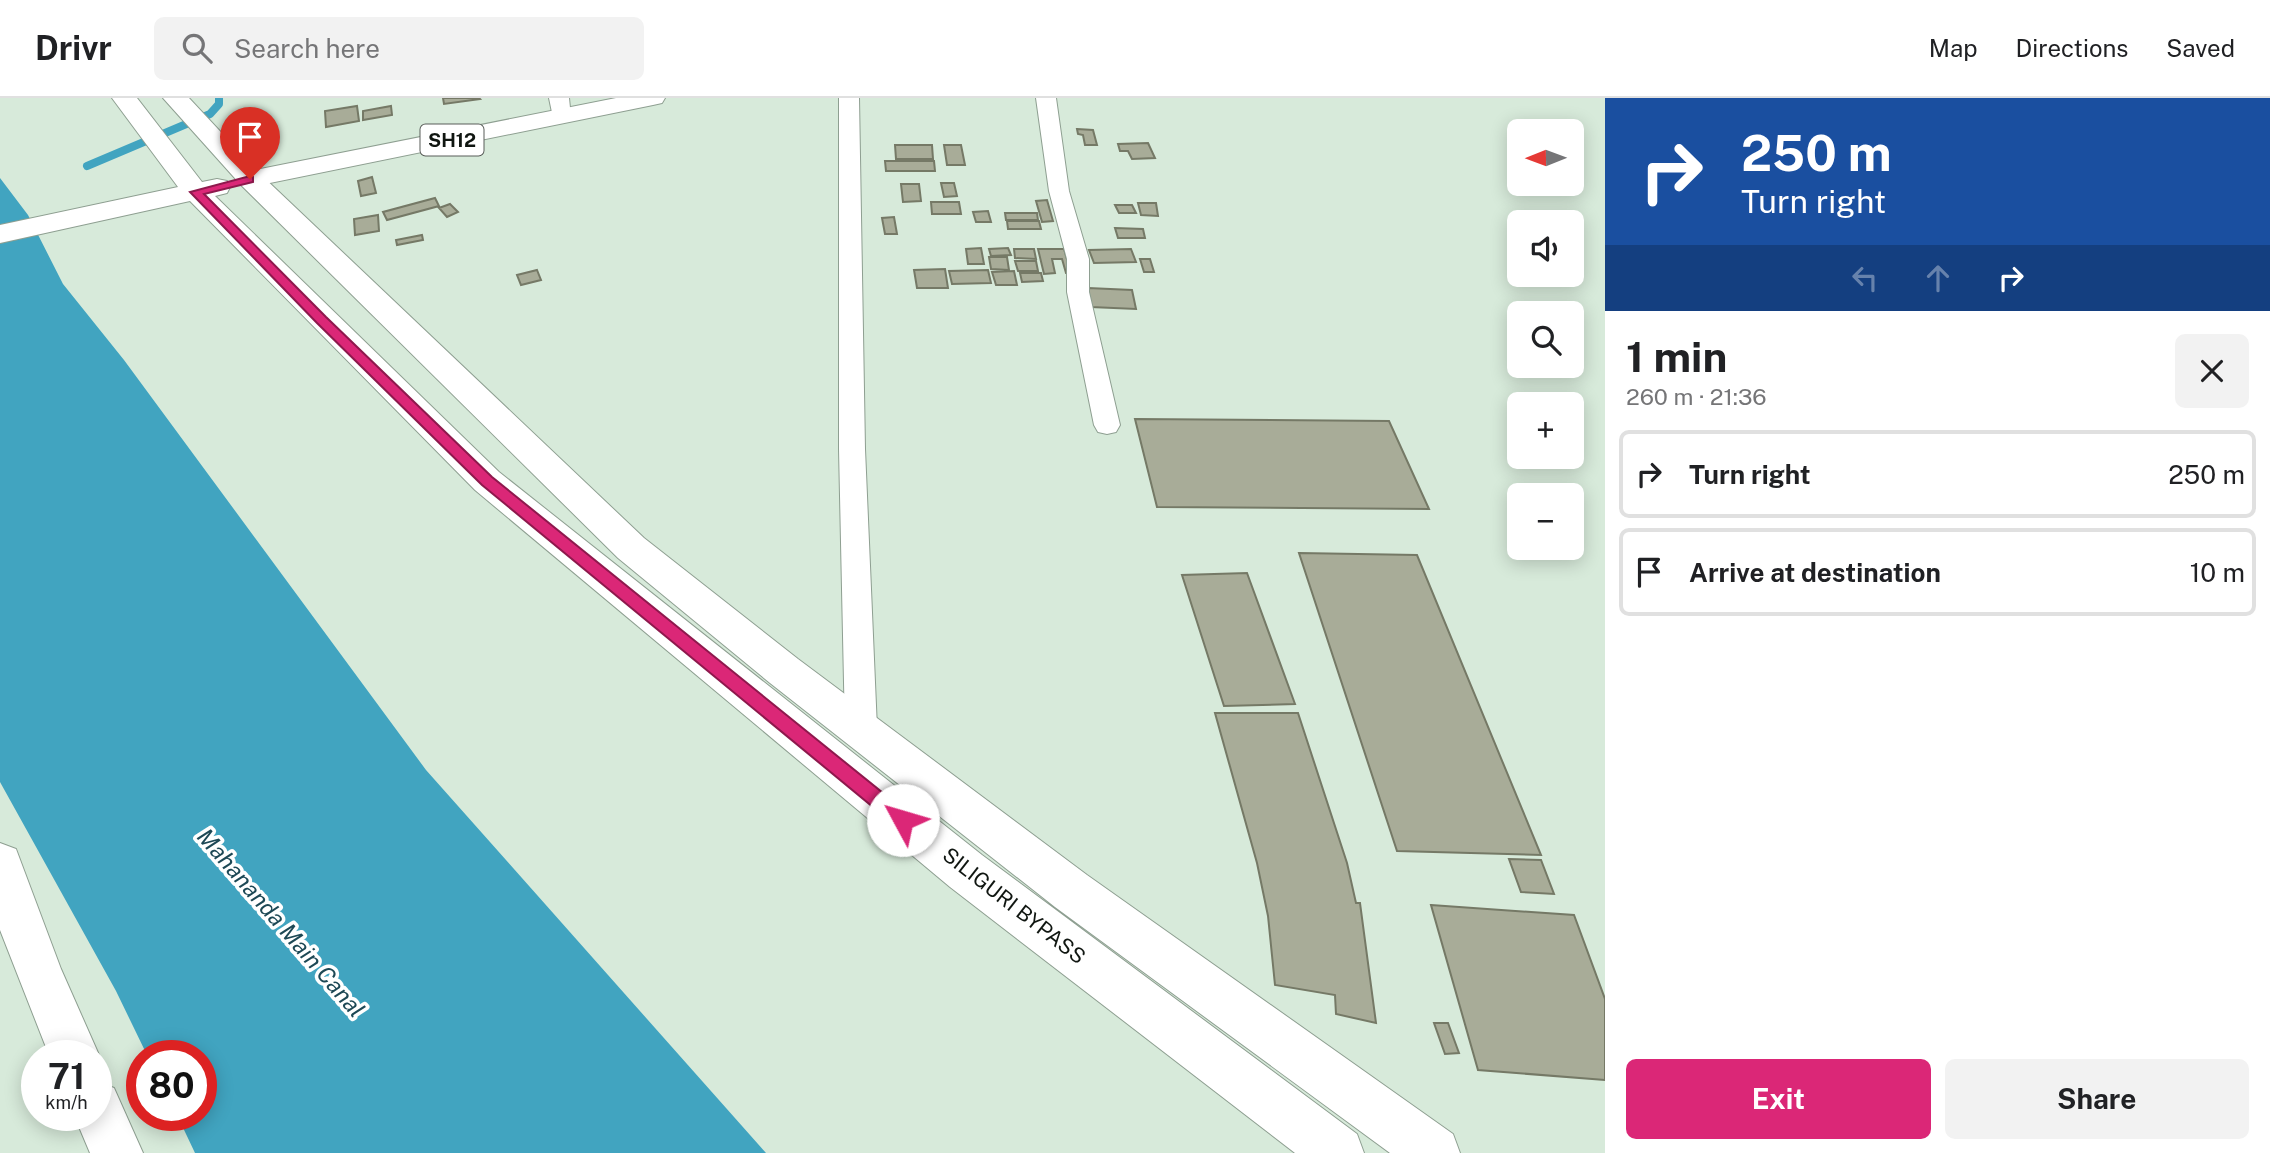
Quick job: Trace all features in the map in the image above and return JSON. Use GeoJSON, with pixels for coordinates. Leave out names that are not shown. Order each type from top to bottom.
{"type":"FeatureCollection","features":[{"type":"Feature","properties":{"kind":"main road","name":"SILIGURI BYPASS"},"geometry":{"type":"LineString","coordinates":[[124,98],[196,192],[487,481],[966,871],[1338,1153]]}},
{"type":"Feature","properties":{"kind":"main road","name":"SH12"},"geometry":{"type":"LineString","coordinates":[[250,179],[560,108],[653,98]]}},
{"type":"Feature","properties":{"kind":"main road"},"geometry":{"type":"LineString","coordinates":[[180,103],[250,179],[631,548],[1071,891],[1434,1153]]}},
{"type":"Feature","properties":{"kind":"main road"},"geometry":{"type":"LineString","coordinates":[[0,234],[250,179]]}},
{"type":"Feature","properties":{"kind":"main road"},"geometry":{"type":"LineString","coordinates":[[0,865],[40,976],[68,1040]]}},
{"type":"Feature","properties":{"kind":"main road"},"geometry":{"type":"LineString","coordinates":[[107,1131],[117,1153]]}},
{"type":"Feature","properties":{"kind":"street"},"geometry":{"type":"LineString","coordinates":[[849,98],[852,449],[861,729]]}},
{"type":"Feature","properties":{"kind":"street"},"geometry":{"type":"LineString","coordinates":[[1046,98],[1059,191],[1078,259],[1078,292],[1107,425]]}},
{"type":"Feature","properties":{"kind":"water","name":"Mahananda Main Canal"},"geometry":{"type":"Polygon","coordinates":[[[0,178],[28,215],[63,284],[124,360],[426,770],[766,1153],[195,1153],[185,1131],[217,1131],[217,1040],[140,1040],[116,991],[0,782],[0,178]]]}},
{"type":"Feature","properties":{"kind":"building"},"geometry":{"type":"Polygon","coordinates":[[[443,98],[479,98],[480,99],[444,104],[443,98]]]}},
{"type":"Feature","properties":{"kind":"building"},"geometry":{"type":"Polygon","coordinates":[[[357,106],[359,121],[326,127],[325,111],[357,106]]]}},
{"type":"Feature","properties":{"kind":"building"},"geometry":{"type":"Polygon","coordinates":[[[391,106],[392,115],[363,120],[363,111],[391,106]]]}},
{"type":"Feature","properties":{"kind":"building"},"geometry":{"type":"Polygon","coordinates":[[[1077,129],[1093,130],[1097,145],[1085,145],[1083,135],[1078,134],[1077,129]]]}},
{"type":"Feature","properties":{"kind":"building"},"geometry":{"type":"Polygon","coordinates":[[[1148,143],[1155,158],[1132,159],[1128,151],[1120,151],[1118,144],[1148,143]]]}},
{"type":"Feature","properties":{"kind":"building"},"geometry":{"type":"Polygon","coordinates":[[[895,145],[932,145],[933,159],[896,159],[895,145]]]}},
{"type":"Feature","properties":{"kind":"building"},"geometry":{"type":"Polygon","coordinates":[[[944,145],[961,145],[965,165],[947,165],[944,145]]]}},
{"type":"Feature","properties":{"kind":"building"},"geometry":{"type":"Polygon","coordinates":[[[885,161],[934,161],[935,171],[886,171],[885,161]]]}},
{"type":"Feature","properties":{"kind":"building"},"geometry":{"type":"Polygon","coordinates":[[[372,177],[376,193],[361,196],[358,181],[372,177]]]}},
{"type":"Feature","properties":{"kind":"building"},"geometry":{"type":"Polygon","coordinates":[[[941,183],[954,183],[957,196],[944,197],[941,183]]]}},
{"type":"Feature","properties":{"kind":"building"},"geometry":{"type":"Polygon","coordinates":[[[901,184],[919,184],[921,201],[903,202],[901,184]]]}},
{"type":"Feature","properties":{"kind":"building"},"geometry":{"type":"Polygon","coordinates":[[[435,198],[439,206],[387,220],[383,212],[435,198]]]}},
{"type":"Feature","properties":{"kind":"building"},"geometry":{"type":"Polygon","coordinates":[[[1047,200],[1053,221],[1042,222],[1036,201],[1047,200]]]}},
{"type":"Feature","properties":{"kind":"building"},"geometry":{"type":"Polygon","coordinates":[[[931,202],[959,202],[961,214],[932,214],[931,202]]]}},
{"type":"Feature","properties":{"kind":"building"},"geometry":{"type":"Polygon","coordinates":[[[1138,203],[1156,203],[1158,216],[1141,215],[1138,203]]]}},
{"type":"Feature","properties":{"kind":"building"},"geometry":{"type":"Polygon","coordinates":[[[450,204],[458,212],[447,217],[439,208],[450,204]]]}},
{"type":"Feature","properties":{"kind":"building"},"geometry":{"type":"Polygon","coordinates":[[[1115,205],[1132,205],[1136,213],[1119,213],[1115,205]]]}},
{"type":"Feature","properties":{"kind":"building"},"geometry":{"type":"Polygon","coordinates":[[[988,211],[991,222],[976,222],[973,212],[988,211]]]}},
{"type":"Feature","properties":{"kind":"building"},"geometry":{"type":"Polygon","coordinates":[[[1005,213],[1037,213],[1038,220],[1006,220],[1005,213]]]}},
{"type":"Feature","properties":{"kind":"building"},"geometry":{"type":"Polygon","coordinates":[[[378,215],[379,231],[355,235],[354,219],[378,215]]]}},
{"type":"Feature","properties":{"kind":"building"},"geometry":{"type":"Polygon","coordinates":[[[894,217],[897,234],[885,234],[882,218],[894,217]]]}},
{"type":"Feature","properties":{"kind":"building"},"geometry":{"type":"Polygon","coordinates":[[[1007,221],[1039,221],[1041,229],[1008,229],[1007,221]]]}},
{"type":"Feature","properties":{"kind":"building"},"geometry":{"type":"Polygon","coordinates":[[[1115,228],[1143,229],[1145,238],[1118,238],[1115,228]]]}},
{"type":"Feature","properties":{"kind":"building"},"geometry":{"type":"Polygon","coordinates":[[[422,235],[423,240],[397,245],[396,240],[422,235]]]}},
{"type":"Feature","properties":{"kind":"building"},"geometry":{"type":"Polygon","coordinates":[[[981,248],[984,264],[968,264],[966,249],[981,248]]]}},
{"type":"Feature","properties":{"kind":"building"},"geometry":{"type":"Polygon","coordinates":[[[1008,248],[1011,255],[991,256],[989,249],[1008,248]]]}},
{"type":"Feature","properties":{"kind":"building"},"geometry":{"type":"Polygon","coordinates":[[[1014,249],[1034,249],[1036,259],[1015,258],[1014,249]]]}},
{"type":"Feature","properties":{"kind":"building"},"geometry":{"type":"Polygon","coordinates":[[[1038,249],[1064,249],[1071,273],[1066,273],[1062,259],[1052,259],[1055,273],[1044,274],[1038,249]]]}},
{"type":"Feature","properties":{"kind":"building"},"geometry":{"type":"Polygon","coordinates":[[[1131,249],[1136,262],[1094,263],[1089,250],[1131,249]]]}},
{"type":"Feature","properties":{"kind":"building"},"geometry":{"type":"Polygon","coordinates":[[[989,257],[1007,257],[1009,270],[991,269],[989,257]]]}},
{"type":"Feature","properties":{"kind":"building"},"geometry":{"type":"Polygon","coordinates":[[[1140,259],[1150,259],[1154,272],[1144,272],[1140,259]]]}},
{"type":"Feature","properties":{"kind":"building"},"geometry":{"type":"Polygon","coordinates":[[[1015,261],[1036,261],[1038,271],[1018,271],[1015,261]]]}},
{"type":"Feature","properties":{"kind":"building"},"geometry":{"type":"Polygon","coordinates":[[[945,269],[948,288],[917,288],[914,270],[945,269]]]}},
{"type":"Feature","properties":{"kind":"building"},"geometry":{"type":"Polygon","coordinates":[[[537,270],[541,280],[521,285],[517,275],[537,270]]]}},
{"type":"Feature","properties":{"kind":"building"},"geometry":{"type":"Polygon","coordinates":[[[988,270],[991,283],[952,284],[949,271],[988,270]]]}},
{"type":"Feature","properties":{"kind":"building"},"geometry":{"type":"Polygon","coordinates":[[[1014,271],[1017,285],[996,285],[992,272],[1014,271]]]}},
{"type":"Feature","properties":{"kind":"building"},"geometry":{"type":"Polygon","coordinates":[[[1020,273],[1041,273],[1043,281],[1022,282],[1020,273]]]}},
{"type":"Feature","properties":{"kind":"building"},"geometry":{"type":"Polygon","coordinates":[[[1088,288],[1132,290],[1136,309],[1091,307],[1088,288]]]}},
{"type":"Feature","properties":{"kind":"building"},"geometry":{"type":"Polygon","coordinates":[[[1135,419],[1389,421],[1429,509],[1157,507],[1135,419]]]}},
{"type":"Feature","properties":{"kind":"building"},"geometry":{"type":"Polygon","coordinates":[[[1299,553],[1417,555],[1541,855],[1397,851],[1299,553]]]}},
{"type":"Feature","properties":{"kind":"building"},"geometry":{"type":"Polygon","coordinates":[[[1247,573],[1295,704],[1224,706],[1182,575],[1247,573]]]}},
{"type":"Feature","properties":{"kind":"building"},"geometry":{"type":"Polygon","coordinates":[[[1215,713],[1298,713],[1347,863],[1356,903],[1360,903],[1376,1023],[1336,1014],[1335,995],[1275,985],[1268,916],[1257,863],[1215,713]]]}},
{"type":"Feature","properties":{"kind":"building"},"geometry":{"type":"Polygon","coordinates":[[[1509,859],[1541,860],[1554,894],[1521,892],[1509,859]]]}},
{"type":"Feature","properties":{"kind":"building"},"geometry":{"type":"Polygon","coordinates":[[[1431,905],[1574,915],[1605,999],[1605,1080],[1478,1070],[1431,905]]]}},
{"type":"Feature","properties":{"kind":"building"},"geometry":{"type":"Polygon","coordinates":[[[1434,1023],[1448,1023],[1459,1053],[1445,1054],[1434,1023]]]}},
{"type":"Feature","properties":{"kind":"waterway"},"geometry":{"type":"LineString","coordinates":[[87,166],[210,114],[219,104],[219,98]]}},
{"type":"Feature","properties":{"kind":"route"},"geometry":{"type":"LineString","coordinates":[[250,179],[196,192],[487,481],[903,820]]}}]}
